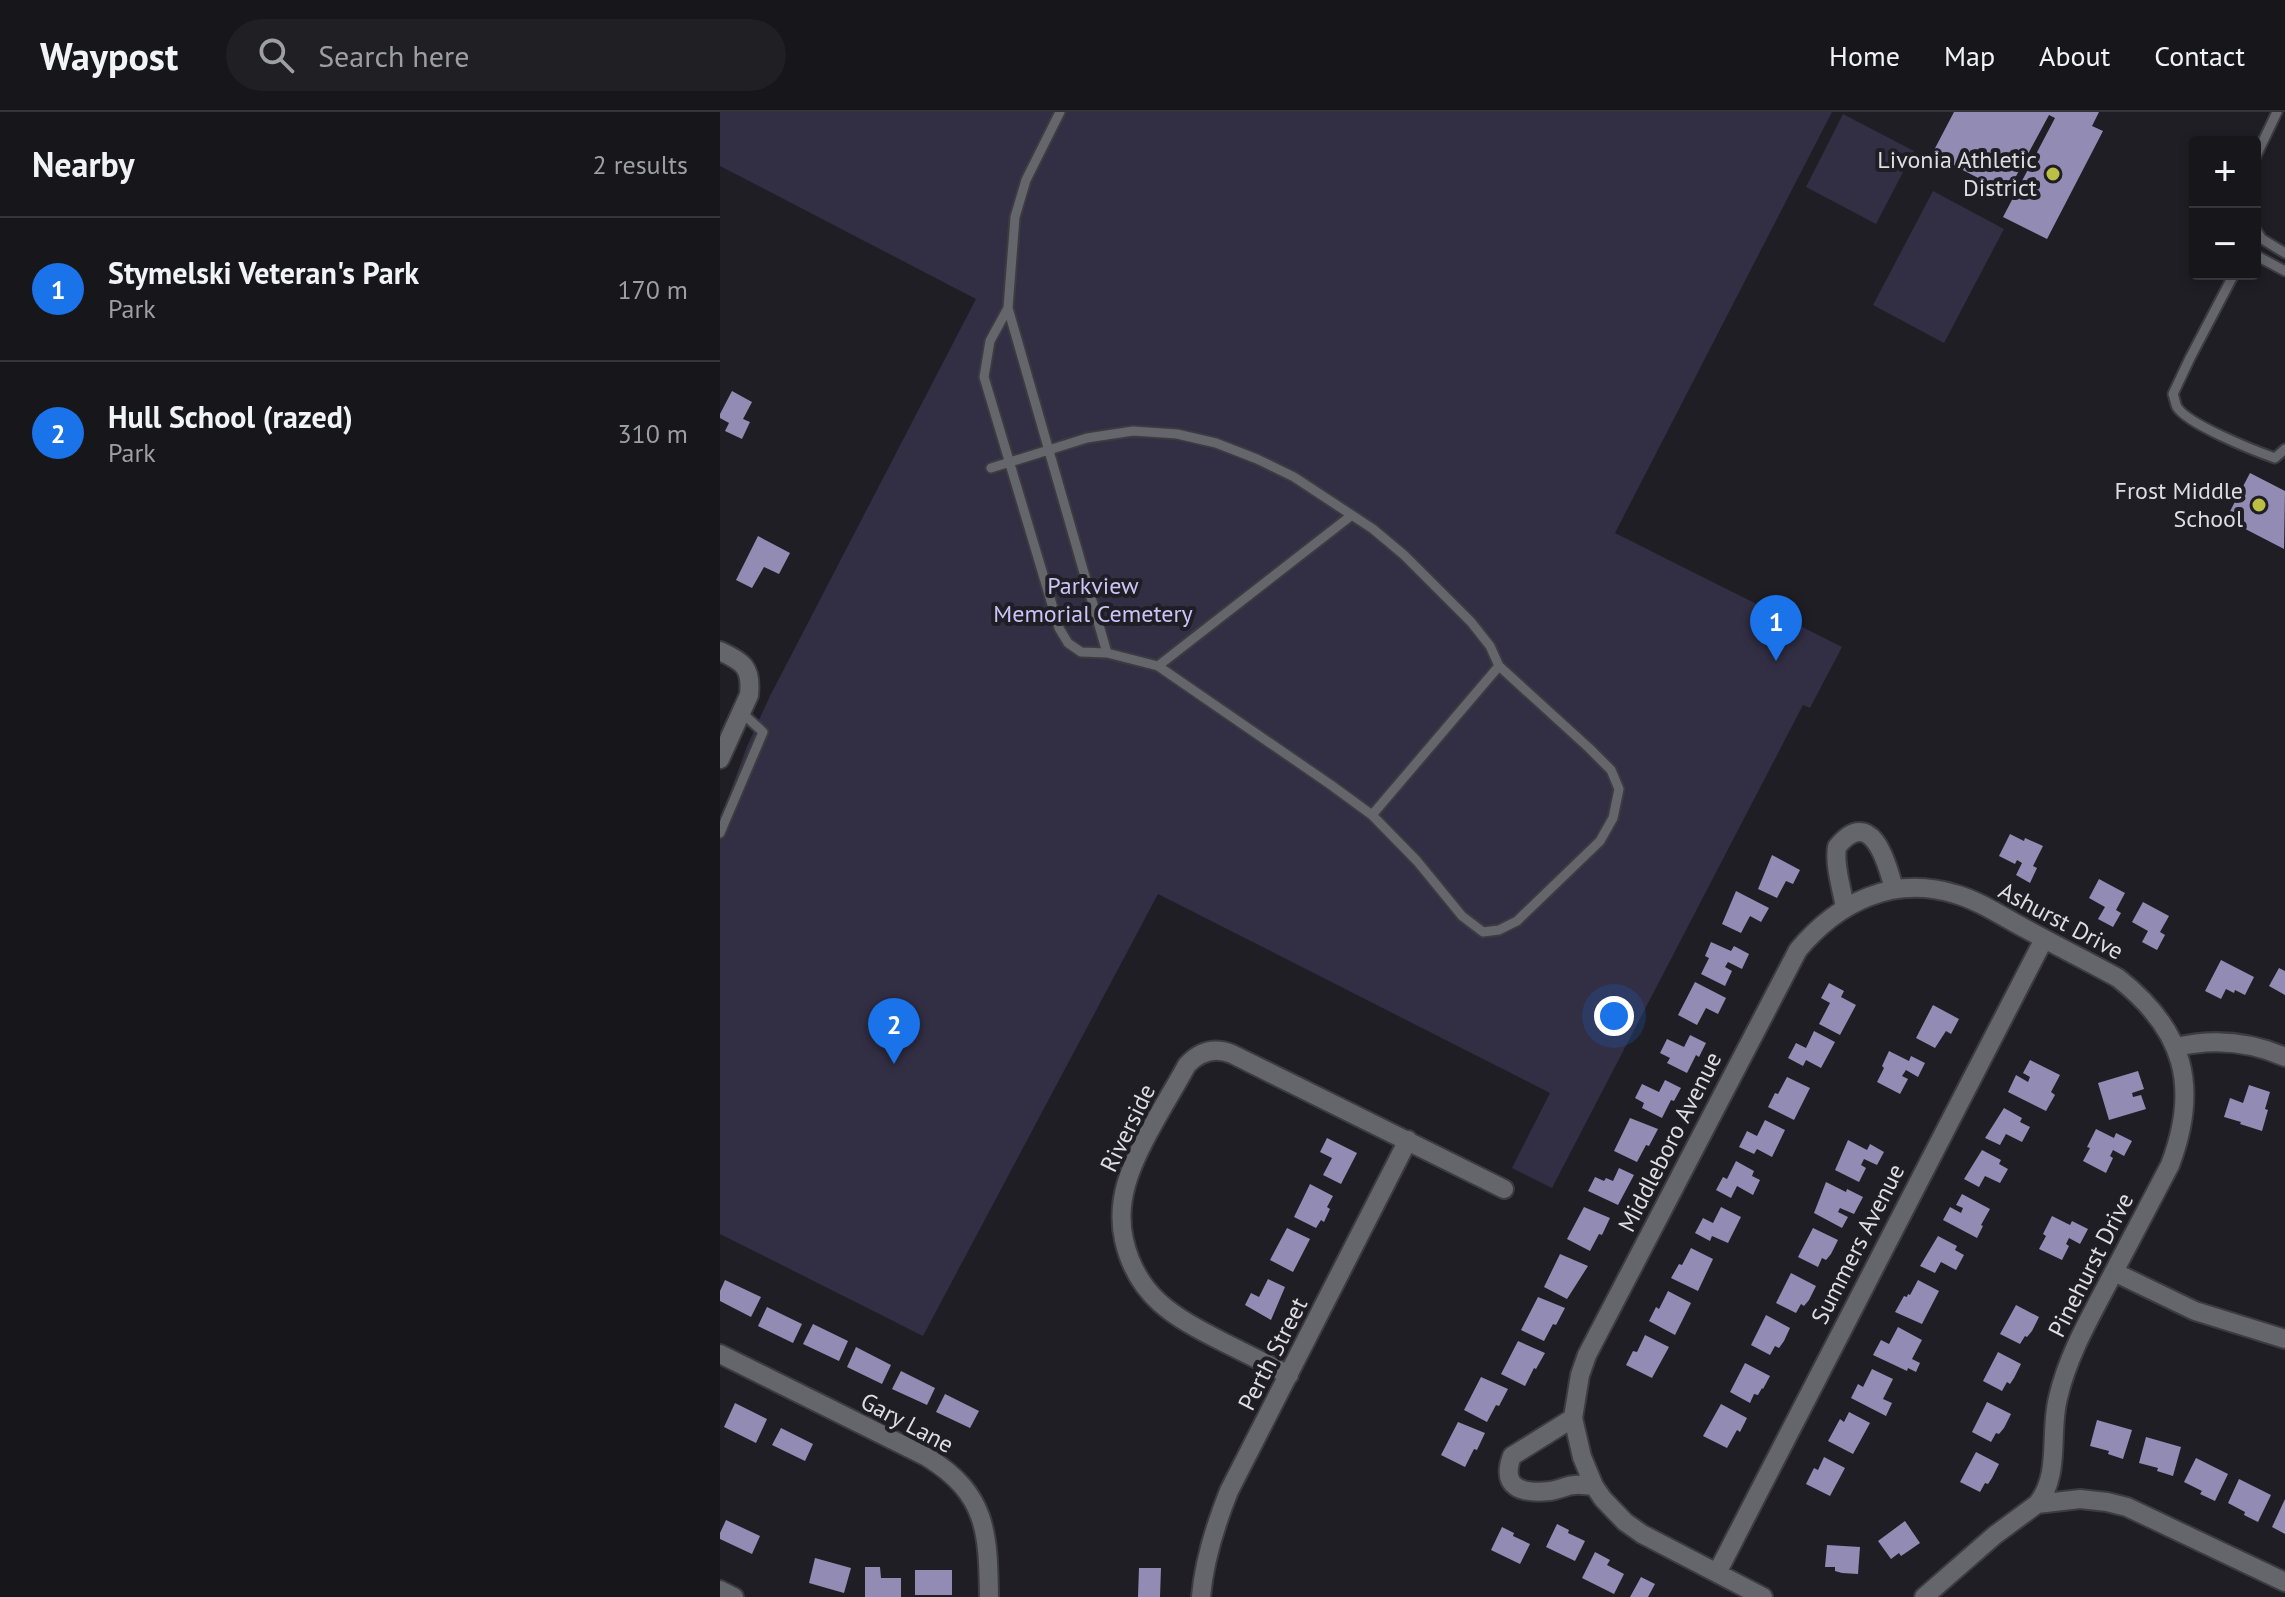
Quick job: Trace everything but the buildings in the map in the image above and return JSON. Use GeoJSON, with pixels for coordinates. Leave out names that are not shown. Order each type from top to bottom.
{"type":"FeatureCollection","features":[{"type":"Feature","properties":{"kind":"street"},"geometry":{"type":"LineString","coordinates":[[720,651],[738,660],[747,669],[750,679],[749,695],[720,759]]}},
{"type":"Feature","properties":{"kind":"street"},"geometry":{"type":"LineString","coordinates":[[1845,908],[1835,858],[1837,847],[1852,833],[1861,832],[1875,839],[1888,864],[1894,889]]}},
{"type":"Feature","properties":{"kind":"street","name":"Ashurst Drive"},"geometry":{"type":"LineString","coordinates":[[1864,899],[1894,889],[1927,888],[1957,894],[2118,978],[2160,1019],[2176,1047]]}},
{"type":"Feature","properties":{"kind":"street","name":"Middleboro Avenue"},"geometry":{"type":"LineString","coordinates":[[1763,1597],[1642,1534],[1611,1509],[1594,1486],[1582,1457],[1573,1418],[1580,1375],[1587,1355],[1784,974],[1798,950],[1823,922],[1864,899]]}},
{"type":"Feature","properties":{"kind":"street","name":"Summers Avenue"},"geometry":{"type":"LineString","coordinates":[[1717,1573],[2044,939]]}},
{"type":"Feature","properties":{"kind":"street"},"geometry":{"type":"LineString","coordinates":[[2176,1047],[2222,1041],[2248,1044],[2285,1057]]}},
{"type":"Feature","properties":{"kind":"street","name":"Pinehurst Drive"},"geometry":{"type":"LineString","coordinates":[[2037,1504],[2047,1488],[2053,1469],[2054,1418],[2064,1375],[2091,1316],[2170,1165],[2179,1140],[2185,1092],[2176,1047]]}},
{"type":"Feature","properties":{"kind":"street","name":"Riverside"},"geometry":{"type":"LineString","coordinates":[[1289,1375],[1177,1318],[1142,1283],[1127,1252],[1122,1218],[1126,1184],[1139,1153],[1187,1065],[1199,1055],[1215,1050],[1232,1054],[1408,1140]]}},
{"type":"Feature","properties":{"kind":"street"},"geometry":{"type":"LineString","coordinates":[[1408,1140],[1504,1189]]}},
{"type":"Feature","properties":{"kind":"street","name":"Perth Street"},"geometry":{"type":"LineString","coordinates":[[1201,1597],[1207,1555],[1229,1491],[1408,1140]]}},
{"type":"Feature","properties":{"kind":"street"},"geometry":{"type":"LineString","coordinates":[[2114,1272],[2195,1311],[2285,1339]]}},
{"type":"Feature","properties":{"kind":"street","name":"Gary Lane"},"geometry":{"type":"LineString","coordinates":[[720,1354],[927,1457],[957,1479],[975,1504],[986,1534],[989,1597]]}},
{"type":"Feature","properties":{"kind":"street"},"geometry":{"type":"LineString","coordinates":[[1573,1418],[1512,1456],[1508,1477],[1522,1491],[1594,1486]]}},
{"type":"Feature","properties":{"kind":"street"},"geometry":{"type":"LineString","coordinates":[[1924,1597],[1995,1535],[2037,1504],[2080,1499],[2127,1507],[2285,1582]]}},
{"type":"Feature","properties":{"kind":"street"},"geometry":{"type":"LineString","coordinates":[[720,1590],[734,1597]]}},
{"type":"Feature","properties":{"kind":"lane"},"geometry":{"type":"LineString","coordinates":[[1060,112],[1026,180],[1015,217],[1008,308],[1107,653]]}},
{"type":"Feature","properties":{"kind":"lane"},"geometry":{"type":"LineString","coordinates":[[2261,145],[2277,112]]}},
{"type":"Feature","properties":{"kind":"lane"},"geometry":{"type":"LineString","coordinates":[[2261,238],[2285,253]]}},
{"type":"Feature","properties":{"kind":"lane"},"geometry":{"type":"LineString","coordinates":[[2261,258],[2285,271]]}},
{"type":"Feature","properties":{"kind":"lane"},"geometry":{"type":"LineString","coordinates":[[2231,280],[2173,394],[2177,408],[2202,425],[2275,458],[2285,449]]}},
{"type":"Feature","properties":{"kind":"lane"},"geometry":{"type":"LineString","coordinates":[[991,468],[1008,463],[1048,449],[1087,438],[1133,431],[1177,434],[1216,443],[1294,477],[1352,515],[1404,555],[1471,622],[1490,646],[1499,666],[1611,770],[1619,789],[1613,818],[1600,841],[1517,921],[1499,930],[1483,932],[1462,916],[1417,861],[1372,815],[1158,666],[1107,653],[1081,652],[1068,643],[1059,628],[1008,463],[984,377],[990,341],[1008,308]]}},
{"type":"Feature","properties":{"kind":"lane"},"geometry":{"type":"LineString","coordinates":[[1158,666],[1352,515]]}},
{"type":"Feature","properties":{"kind":"lane"},"geometry":{"type":"LineString","coordinates":[[1372,815],[1499,666]]}},
{"type":"Feature","properties":{"kind":"lane"},"geometry":{"type":"LineString","coordinates":[[720,833],[763,732],[741,712]]}},
{"type":"Feature","properties":{"kind":"green space","name":"Parkview Memorial Cemetery"},"geometry":{"type":"Polygon","coordinates":[[[720,112],[1832,112],[1615,533],[1842,647],[1810,708],[1803,705],[1552,1188],[1512,1168],[1550,1093],[1158,894],[923,1336],[720,1234],[720,820],[747,746],[770,696],[976,299],[720,166],[720,112]]]}},
{"type":"Feature","properties":{"kind":"green space"},"geometry":{"type":"Polygon","coordinates":[[[1843,114],[1914,151],[1876,224],[1806,187],[1843,114]]]}},
{"type":"Feature","properties":{"kind":"green space"},"geometry":{"type":"Polygon","coordinates":[[[1933,191],[2004,229],[1944,343],[1873,305],[1933,191]]]}},
{"type":"Feature","properties":{"kind":"place","name":"Livonia Athletic District"},"geometry":{"type":"Point","coordinates":[2053,174]}},
{"type":"Feature","properties":{"kind":"place","name":"Frost Middle School"},"geometry":{"type":"Point","coordinates":[2259,505]}},
{"type":"Feature","properties":{"kind":"place","name":"Stymelski Veteran's Park"},"geometry":{"type":"Point","coordinates":[1776,661]}},
{"type":"Feature","properties":{"kind":"place","name":"Hull School (razed)"},"geometry":{"type":"Point","coordinates":[894,1064]}}]}
